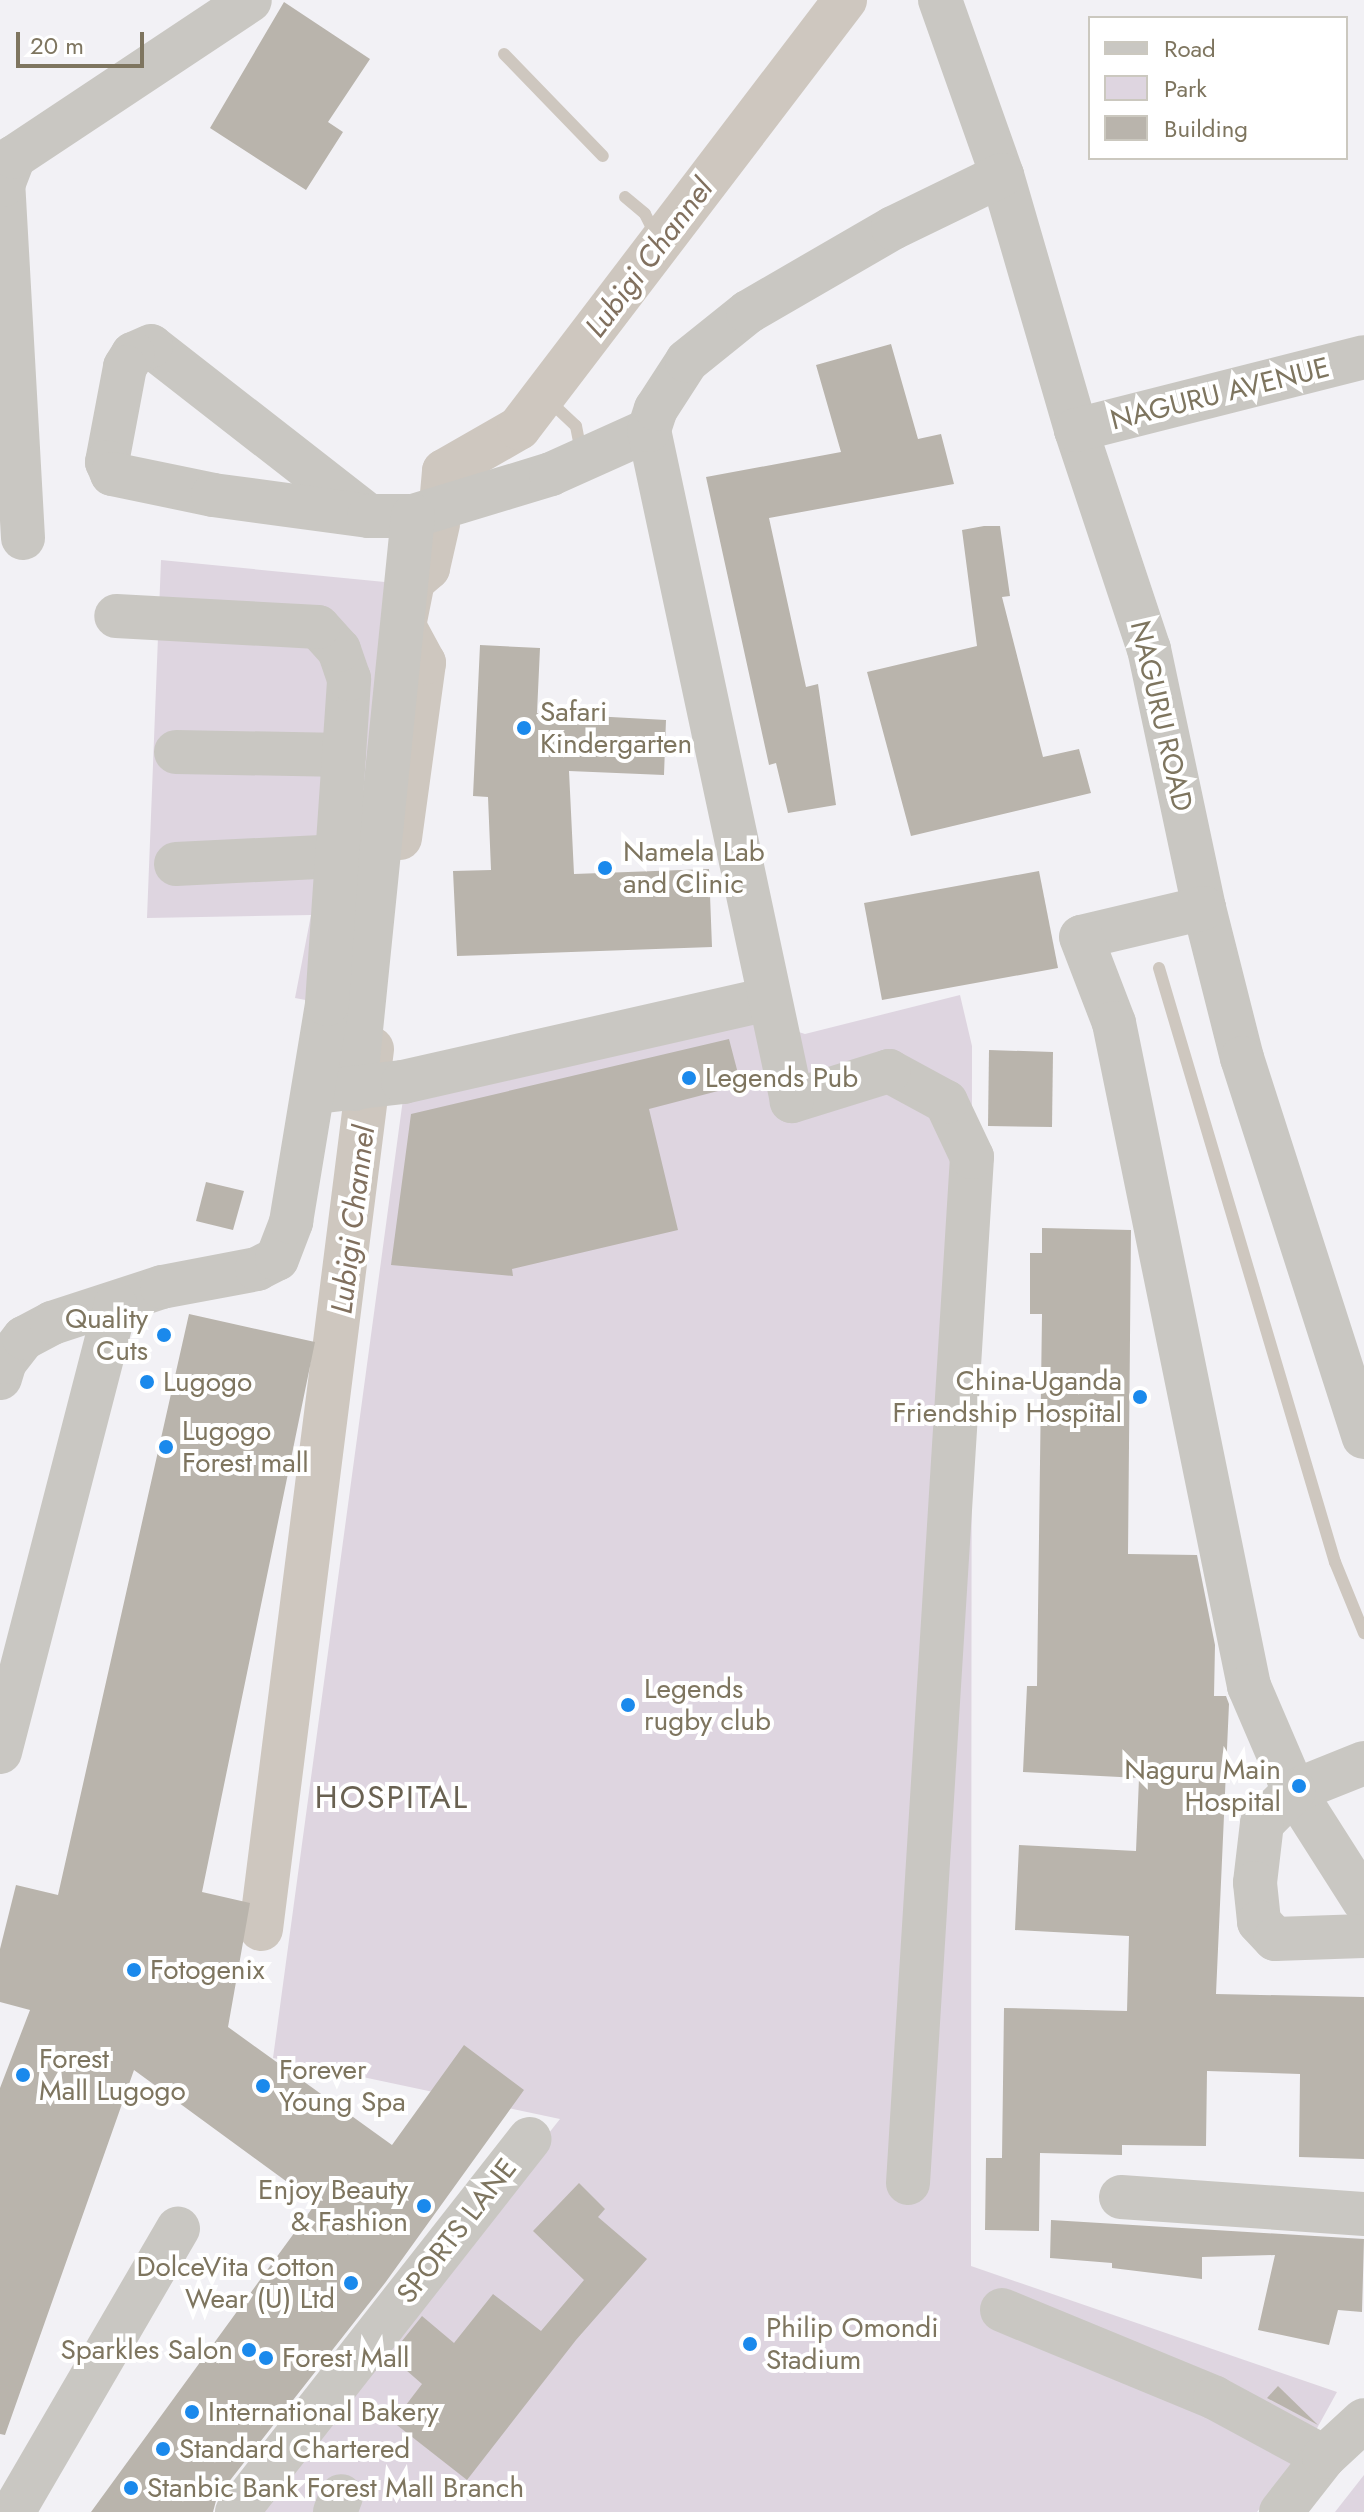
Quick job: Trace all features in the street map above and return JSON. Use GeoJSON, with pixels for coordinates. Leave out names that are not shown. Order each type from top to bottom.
{"type":"FeatureCollection","features":[{"type":"Feature","properties":{"kind":"street"},"geometry":{"type":"LineString","coordinates":[[23,538],[3,185],[14,157],[250,0]]}},
{"type":"Feature","properties":{"kind":"street","name":"NAGURU ROAD"},"geometry":{"type":"LineString","coordinates":[[940,0],[1002,175],[1076,430],[1149,649],[1204,908],[1304,1264],[1364,1437]]}},
{"type":"Feature","properties":{"kind":"street"},"geometry":{"type":"LineString","coordinates":[[908,2183],[972,1157],[946,1102],[889,1071],[792,1101],[649,430],[656,409],[687,361],[748,312],[893,228],[1002,175]]}},
{"type":"Feature","properties":{"kind":"street"},"geometry":{"type":"LineString","coordinates":[[369,516],[151,346],[133,354],[125,367],[107,462],[112,474],[148,485],[369,516],[413,516],[551,474],[649,430]]}},
{"type":"Feature","properties":{"kind":"street","name":"NAGURU AVENUE"},"geometry":{"type":"LineString","coordinates":[[1076,430],[1364,357]]}},
{"type":"Feature","properties":{"kind":"street"},"geometry":{"type":"LineString","coordinates":[[355,1089],[413,516]]}},
{"type":"Feature","properties":{"kind":"street"},"geometry":{"type":"LineString","coordinates":[[0,1378],[5,1362],[24,1338],[52,1323],[116,1305],[162,1287],[257,1269],[277,1259],[291,1222],[327,1004],[349,679],[339,650],[318,627],[116,616]]}},
{"type":"Feature","properties":{"kind":"street"},"geometry":{"type":"LineString","coordinates":[[176,752],[344,755]]}},
{"type":"Feature","properties":{"kind":"street"},"geometry":{"type":"LineString","coordinates":[[176,864],[337,856]]}},
{"type":"Feature","properties":{"kind":"street"},"geometry":{"type":"LineString","coordinates":[[1204,908],[1081,937],[1114,1023],[1249,1686],[1294,1791],[1364,1901]]}},
{"type":"Feature","properties":{"kind":"street"},"geometry":{"type":"LineString","coordinates":[[311,1092],[355,1089],[769,999]]}},
{"type":"Feature","properties":{"kind":"street"},"geometry":{"type":"LineString","coordinates":[[0,1752],[116,1305]]}},
{"type":"Feature","properties":{"kind":"street"},"geometry":{"type":"LineString","coordinates":[[1364,1763],[1294,1791],[1262,1823],[1255,1883],[1259,1922],[1275,1939],[1364,1936]]}},
{"type":"Feature","properties":{"kind":"street","name":"SPORTS LANE"},"geometry":{"type":"LineString","coordinates":[[237,2512],[529,2139]]}},
{"type":"Feature","properties":{"kind":"street"},"geometry":{"type":"LineString","coordinates":[[1121,2197],[1364,2214]]}},
{"type":"Feature","properties":{"kind":"street"},"geometry":{"type":"LineString","coordinates":[[13,2512],[178,2228]]}},
{"type":"Feature","properties":{"kind":"street"},"geometry":{"type":"LineString","coordinates":[[1002,2310],[1215,2398],[1324,2457]]}},
{"type":"Feature","properties":{"kind":"street"},"geometry":{"type":"LineString","coordinates":[[1281,2512],[1324,2457],[1364,2420]]}},
{"type":"Feature","properties":{"kind":"green space"},"geometry":{"type":"Polygon","coordinates":[[[161,560],[395,583],[348,1008],[295,998],[311,915],[147,918],[161,560]]]}},
{"type":"Feature","properties":{"kind":"green space"},"geometry":{"type":"Polygon","coordinates":[[[960,995],[972,1046],[971,2266],[1337,2392],[1305,2450],[1257,2512],[248,2512],[560,2119],[273,2058],[403,1099],[749,1016],[805,1034],[960,995]]]}},
{"type":"Feature","properties":{"kind":"green space"},"geometry":{"type":"Polygon","coordinates":[[[1364,2475],[1364,2512],[1335,2512],[1364,2475]]]}},
{"type":"Feature","properties":{"kind":"building"},"geometry":{"type":"Polygon","coordinates":[[[284,2],[370,59],[328,122],[343,132],[306,190],[210,128],[284,2]]]}},
{"type":"Feature","properties":{"kind":"building"},"geometry":{"type":"Polygon","coordinates":[[[891,344],[918,439],[941,434],[954,484],[769,518],[806,687],[818,684],[836,805],[788,813],[776,763],[769,765],[706,477],[841,452],[816,365],[891,344]]]}},
{"type":"Feature","properties":{"kind":"building"},"geometry":{"type":"Polygon","coordinates":[[[1000,526],[1010,596],[1002,597],[1043,757],[1079,749],[1091,793],[911,836],[867,672],[977,646],[962,530],[1000,526]]]}},
{"type":"Feature","properties":{"kind":"building"},"geometry":{"type":"Polygon","coordinates":[[[480,645],[540,648],[537,713],[666,720],[664,775],[569,771],[574,874],[709,869],[712,947],[457,956],[453,871],[491,870],[488,797],[473,796],[480,645]]]}},
{"type":"Feature","properties":{"kind":"building"},"geometry":{"type":"Polygon","coordinates":[[[1039,871],[1058,968],[882,1000],[864,903],[1039,871]]]}},
{"type":"Feature","properties":{"kind":"building"},"geometry":{"type":"Polygon","coordinates":[[[729,1039],[741,1085],[649,1109],[678,1230],[512,1269],[513,1276],[391,1265],[411,1114],[729,1039]]]}},
{"type":"Feature","properties":{"kind":"building"},"geometry":{"type":"Polygon","coordinates":[[[989,1050],[1053,1052],[1052,1127],[988,1126],[989,1050]]]}},
{"type":"Feature","properties":{"kind":"building"},"geometry":{"type":"Polygon","coordinates":[[[206,1182],[244,1191],[233,1230],[196,1221],[206,1182]]]}},
{"type":"Feature","properties":{"kind":"building"},"geometry":{"type":"Polygon","coordinates":[[[1042,1228],[1131,1230],[1128,1554],[1197,1555],[1215,1645],[1214,1696],[1226,1696],[1229,1704],[1216,1994],[1364,1997],[1364,2159],[1299,2157],[1300,2074],[1207,2071],[1206,2146],[1122,2145],[1122,2155],[1040,2153],[1039,2231],[985,2230],[986,2158],[1002,2158],[1004,2008],[1127,2011],[1129,1936],[1015,1930],[1019,1845],[1136,1851],[1139,1778],[1023,1772],[1027,1686],[1037,1686],[1042,1314],[1030,1314],[1030,1253],[1042,1253],[1042,1228]]]}},
{"type":"Feature","properties":{"kind":"building"},"geometry":{"type":"Polygon","coordinates":[[[189,1314],[315,1342],[202,1892],[250,1903],[228,2027],[392,2145],[464,2045],[524,2090],[385,2283],[217,2497],[213,2512],[91,2512],[316,2203],[134,2070],[5,2435],[0,2434],[0,2088],[30,2010],[0,2002],[0,1949],[16,1885],[58,1895],[189,1314]]]}},
{"type":"Feature","properties":{"kind":"building"},"geometry":{"type":"Polygon","coordinates":[[[579,2183],[605,2209],[598,2217],[647,2259],[576,2340],[467,2480],[393,2422],[422,2384],[390,2356],[422,2316],[454,2343],[493,2294],[541,2331],[584,2280],[533,2231],[579,2183]]]}},
{"type":"Feature","properties":{"kind":"building"},"geometry":{"type":"Polygon","coordinates":[[[1051,2220],[1364,2239],[1362,2312],[1338,2310],[1329,2345],[1258,2330],[1275,2255],[1202,2257],[1202,2279],[1112,2268],[1112,2263],[1050,2258],[1051,2220]]]}},
{"type":"Feature","properties":{"kind":"building"},"geometry":{"type":"Polygon","coordinates":[[[1278,2386],[1318,2425],[1267,2398],[1278,2386]]]}},
{"type":"Feature","properties":{"kind":"waterway","name":"Lubigi Channel"},"geometry":{"type":"LineString","coordinates":[[442,494],[444,471],[519,428],[845,0]]}},
{"type":"Feature","properties":{"kind":"waterway"},"geometry":{"type":"LineString","coordinates":[[504,54],[603,156]]}},
{"type":"Feature","properties":{"kind":"waterway"},"geometry":{"type":"LineString","coordinates":[[625,197],[645,214],[660,243]]}},
{"type":"Feature","properties":{"kind":"waterway"},"geometry":{"type":"LineString","coordinates":[[543,395],[576,426],[581,452]]}},
{"type":"Feature","properties":{"kind":"waterway","name":"Lubigi Channel"},"geometry":{"type":"LineString","coordinates":[[400,838],[424,663],[404,626],[413,581],[428,568],[438,524]]}},
{"type":"Feature","properties":{"kind":"waterway"},"geometry":{"type":"LineString","coordinates":[[1159,968],[1335,1562],[1364,1633]]}},
{"type":"Feature","properties":{"kind":"waterway","name":"Lubigi Channel"},"geometry":{"type":"LineString","coordinates":[[261,1929],[372,1049]]}},
{"type":"Feature","properties":{"kind":"place","name":"Safari Kindergarten"},"geometry":{"type":"Point","coordinates":[524,728]}},
{"type":"Feature","properties":{"kind":"place","name":"Namela Lab and Clinic"},"geometry":{"type":"Point","coordinates":[605,868]}},
{"type":"Feature","properties":{"kind":"place","name":"Legends Pub"},"geometry":{"type":"Point","coordinates":[689,1078]}},
{"type":"Feature","properties":{"kind":"place","name":"Quality Cuts"},"geometry":{"type":"Point","coordinates":[164,1335]}},
{"type":"Feature","properties":{"kind":"place","name":"Lugogo"},"geometry":{"type":"Point","coordinates":[147,1382]}},
{"type":"Feature","properties":{"kind":"place","name":"China-Uganda Friendship Hospital"},"geometry":{"type":"Point","coordinates":[1140,1397]}},
{"type":"Feature","properties":{"kind":"place","name":"Lugogo Forest mall"},"geometry":{"type":"Point","coordinates":[166,1447]}},
{"type":"Feature","properties":{"kind":"place","name":"Legends rugby club"},"geometry":{"type":"Point","coordinates":[628,1705]}},
{"type":"Feature","properties":{"kind":"place","name":"Naguru Main Hospital"},"geometry":{"type":"Point","coordinates":[1299,1786]}},
{"type":"Feature","properties":{"kind":"place","name":"Fotogenix"},"geometry":{"type":"Point","coordinates":[134,1970]}},
{"type":"Feature","properties":{"kind":"place","name":"Forest Mall Lugogo"},"geometry":{"type":"Point","coordinates":[23,2075]}},
{"type":"Feature","properties":{"kind":"place","name":"Forever Young Spa"},"geometry":{"type":"Point","coordinates":[263,2086]}},
{"type":"Feature","properties":{"kind":"place","name":"Enjoy Beauty & Fashion"},"geometry":{"type":"Point","coordinates":[424,2206]}},
{"type":"Feature","properties":{"kind":"place","name":"DolceVita Cotton Wear (U) Ltd"},"geometry":{"type":"Point","coordinates":[351,2283]}},
{"type":"Feature","properties":{"kind":"place","name":"Philip Omondi Stadium"},"geometry":{"type":"Point","coordinates":[750,2344]}},
{"type":"Feature","properties":{"kind":"place","name":"Sparkles Salon"},"geometry":{"type":"Point","coordinates":[249,2350]}},
{"type":"Feature","properties":{"kind":"place","name":"Forest Mall"},"geometry":{"type":"Point","coordinates":[266,2358]}},
{"type":"Feature","properties":{"kind":"place","name":"International Bakery"},"geometry":{"type":"Point","coordinates":[192,2412]}},
{"type":"Feature","properties":{"kind":"place","name":"Standard Chartered"},"geometry":{"type":"Point","coordinates":[163,2449]}},
{"type":"Feature","properties":{"kind":"place","name":"Stanbic Bank Forest Mall Branch"},"geometry":{"type":"Point","coordinates":[131,2488]}},
{"type":"Feature","properties":{"kind":"district","name":"HOSPITAL"},"geometry":{"type":"Point","coordinates":[392,1797]}}]}
